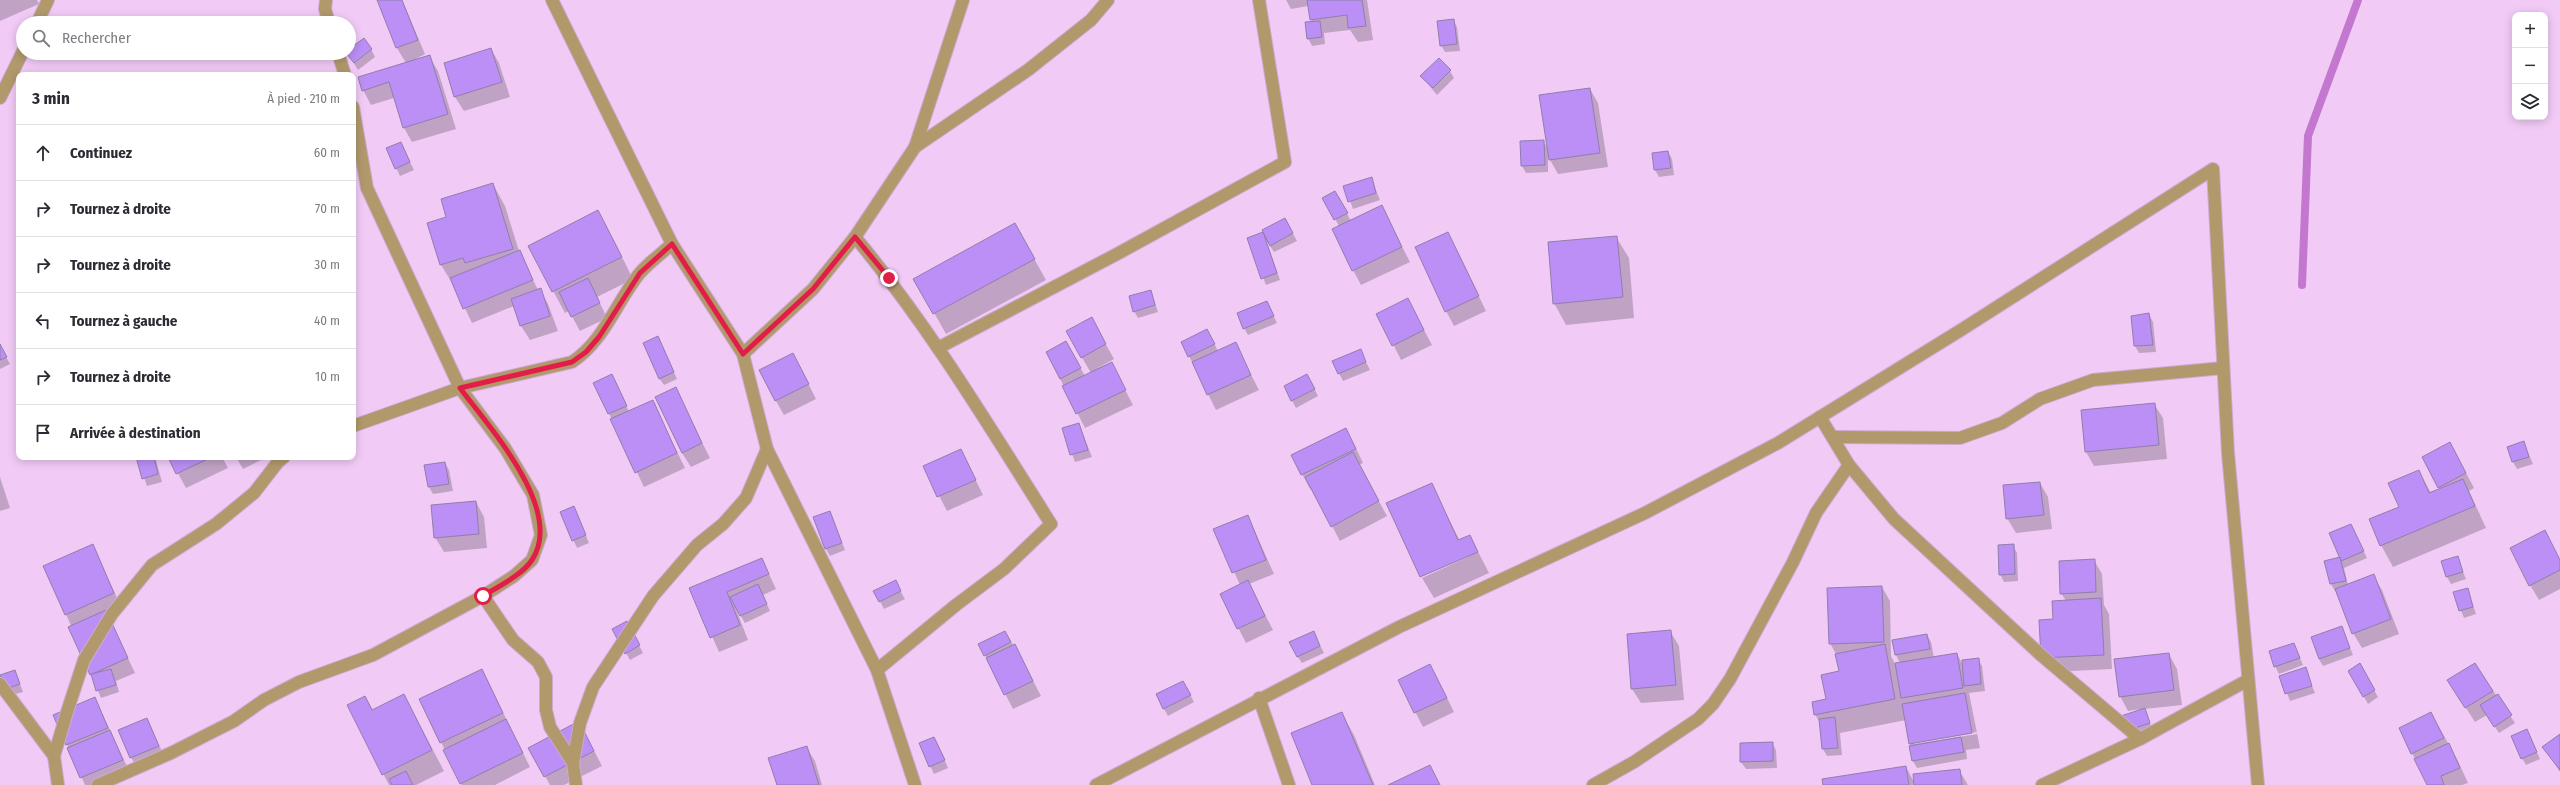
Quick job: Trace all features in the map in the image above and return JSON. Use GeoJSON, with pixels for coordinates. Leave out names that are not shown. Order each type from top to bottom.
{"type":"FeatureCollection","features":[{"type":"Feature","properties":{"kind":"street"},"geometry":{"type":"LineString","coordinates":[[40,16],[48,0]]}},
{"type":"Feature","properties":{"kind":"street"},"geometry":{"type":"LineString","coordinates":[[326,0],[325,9],[327,16]]}},
{"type":"Feature","properties":{"kind":"street"},"geometry":{"type":"LineString","coordinates":[[552,0],[672,244],[743,354],[767,449],[877,670],[915,785]]}},
{"type":"Feature","properties":{"kind":"street"},"geometry":{"type":"LineString","coordinates":[[743,354],[813,289],[855,237],[915,147],[963,0]]}},
{"type":"Feature","properties":{"kind":"street"},"geometry":{"type":"LineString","coordinates":[[915,147],[1028,70],[1091,20],[1108,0]]}},
{"type":"Feature","properties":{"kind":"street"},"geometry":{"type":"LineString","coordinates":[[938,348],[1117,254],[1285,162],[1259,0]]}},
{"type":"Feature","properties":{"kind":"street"},"geometry":{"type":"LineString","coordinates":[[0,98],[19,60]]}},
{"type":"Feature","properties":{"kind":"street"},"geometry":{"type":"LineString","coordinates":[[340,60],[344,72]]}},
{"type":"Feature","properties":{"kind":"street"},"geometry":{"type":"LineString","coordinates":[[98,785],[171,753],[234,721],[264,700],[299,682],[373,654],[483,596],[514,576],[532,560],[541,535],[533,494],[505,448],[460,388],[368,188],[356,123]]}},
{"type":"Feature","properties":{"kind":"street"},"geometry":{"type":"LineString","coordinates":[[1096,785],[1259,698],[1399,627],[1645,513],[1778,443],[1961,330],[2213,169],[2228,453],[2258,785]]}},
{"type":"Feature","properties":{"kind":"street"},"geometry":{"type":"LineString","coordinates":[[855,237],[889,278],[938,348],[1052,524],[1004,569],[956,604],[877,670]]}},
{"type":"Feature","properties":{"kind":"street"},"geometry":{"type":"LineString","coordinates":[[356,425],[460,388],[572,362],[586,352],[640,273],[672,244]]}},
{"type":"Feature","properties":{"kind":"street"},"geometry":{"type":"LineString","coordinates":[[1833,437],[1960,438],[2002,424],[2040,399],[2093,380],[2223,368]]}},
{"type":"Feature","properties":{"kind":"street"},"geometry":{"type":"LineString","coordinates":[[1820,417],[1848,465],[1894,519],[2042,656],[2140,739]]}},
{"type":"Feature","properties":{"kind":"street"},"geometry":{"type":"LineString","coordinates":[[576,785],[573,763],[580,723],[593,687],[653,596],[697,545],[723,524],[746,498],[767,449]]}},
{"type":"Feature","properties":{"kind":"street"},"geometry":{"type":"LineString","coordinates":[[58,785],[54,756],[84,660],[112,614],[152,565],[216,524],[254,493],[280,460]]}},
{"type":"Feature","properties":{"kind":"street"},"geometry":{"type":"LineString","coordinates":[[1593,785],[1653,749],[1698,719],[1713,704],[1730,679],[1793,562],[1816,513],[1848,465]]}},
{"type":"Feature","properties":{"kind":"street"},"geometry":{"type":"LineString","coordinates":[[483,596],[513,640],[538,662],[546,676],[546,710],[550,727],[573,763]]}},
{"type":"Feature","properties":{"kind":"street"},"geometry":{"type":"LineString","coordinates":[[2042,785],[2140,739],[2248,680]]}},
{"type":"Feature","properties":{"kind":"street"},"geometry":{"type":"LineString","coordinates":[[0,684],[54,756]]}},
{"type":"Feature","properties":{"kind":"street"},"geometry":{"type":"LineString","coordinates":[[1259,698],[1289,785]]}},
{"type":"Feature","properties":{"kind":"building"},"geometry":{"type":"Polygon","coordinates":[[[377,0],[402,0],[418,40],[396,48],[377,0]]]}},
{"type":"Feature","properties":{"kind":"building"},"geometry":{"type":"Polygon","coordinates":[[[1307,0],[1362,0],[1366,26],[1348,28],[1347,15],[1310,20],[1307,0]]]}},
{"type":"Feature","properties":{"kind":"building"},"geometry":{"type":"Polygon","coordinates":[[[1454,19],[1457,44],[1440,46],[1437,21],[1454,19]]]}},
{"type":"Feature","properties":{"kind":"building"},"geometry":{"type":"Polygon","coordinates":[[[1320,21],[1322,37],[1307,39],[1305,22],[1320,21]]]}},
{"type":"Feature","properties":{"kind":"building"},"geometry":{"type":"Polygon","coordinates":[[[364,38],[372,49],[354,63],[352,60],[356,60],[356,44],[364,38]]]}},
{"type":"Feature","properties":{"kind":"building"},"geometry":{"type":"Polygon","coordinates":[[[491,48],[502,82],[454,97],[444,63],[491,48]]]}},
{"type":"Feature","properties":{"kind":"building"},"geometry":{"type":"Polygon","coordinates":[[[430,55],[448,114],[403,128],[389,82],[362,91],[358,77],[430,55]]]}},
{"type":"Feature","properties":{"kind":"building"},"geometry":{"type":"Polygon","coordinates":[[[1439,58],[1451,70],[1433,88],[1420,76],[1439,58]]]}},
{"type":"Feature","properties":{"kind":"building"},"geometry":{"type":"Polygon","coordinates":[[[1590,88],[1600,153],[1549,160],[1539,95],[1590,88]]]}},
{"type":"Feature","properties":{"kind":"building"},"geometry":{"type":"Polygon","coordinates":[[[1544,140],[1545,165],[1521,166],[1520,141],[1544,140]]]}},
{"type":"Feature","properties":{"kind":"building"},"geometry":{"type":"Polygon","coordinates":[[[401,142],[410,162],[395,169],[386,148],[401,142]]]}},
{"type":"Feature","properties":{"kind":"building"},"geometry":{"type":"Polygon","coordinates":[[[1668,151],[1671,168],[1654,170],[1652,153],[1668,151]]]}},
{"type":"Feature","properties":{"kind":"building"},"geometry":{"type":"Polygon","coordinates":[[[1372,177],[1376,193],[1348,202],[1343,186],[1372,177]]]}},
{"type":"Feature","properties":{"kind":"building"},"geometry":{"type":"Polygon","coordinates":[[[493,183],[513,249],[465,263],[463,258],[440,265],[427,223],[446,217],[441,199],[493,183]]]}},
{"type":"Feature","properties":{"kind":"building"},"geometry":{"type":"Polygon","coordinates":[[[1335,191],[1348,213],[1334,220],[1322,198],[1335,191]]]}},
{"type":"Feature","properties":{"kind":"building"},"geometry":{"type":"Polygon","coordinates":[[[1382,205],[1402,247],[1352,271],[1332,229],[1382,205]]]}},
{"type":"Feature","properties":{"kind":"building"},"geometry":{"type":"Polygon","coordinates":[[[598,210],[622,257],[552,292],[528,246],[598,210]]]}},
{"type":"Feature","properties":{"kind":"building"},"geometry":{"type":"Polygon","coordinates":[[[1285,218],[1293,233],[1270,246],[1262,230],[1285,218]]]}},
{"type":"Feature","properties":{"kind":"building"},"geometry":{"type":"Polygon","coordinates":[[[1015,223],[1035,259],[933,314],[913,279],[1015,223]]]}},
{"type":"Feature","properties":{"kind":"building"},"geometry":{"type":"Polygon","coordinates":[[[1263,232],[1277,273],[1261,279],[1247,238],[1263,232]]]}},
{"type":"Feature","properties":{"kind":"building"},"geometry":{"type":"Polygon","coordinates":[[[1448,232],[1479,296],[1445,312],[1415,247],[1448,232]]]}},
{"type":"Feature","properties":{"kind":"building"},"geometry":{"type":"Polygon","coordinates":[[[1617,236],[1623,297],[1553,304],[1548,242],[1617,236]]]}},
{"type":"Feature","properties":{"kind":"building"},"geometry":{"type":"Polygon","coordinates":[[[520,250],[533,280],[463,309],[450,278],[520,250]]]}},
{"type":"Feature","properties":{"kind":"building"},"geometry":{"type":"Polygon","coordinates":[[[588,278],[600,303],[571,317],[559,292],[588,278]]]}},
{"type":"Feature","properties":{"kind":"building"},"geometry":{"type":"Polygon","coordinates":[[[541,288],[550,316],[520,326],[511,299],[541,288]]]}},
{"type":"Feature","properties":{"kind":"building"},"geometry":{"type":"Polygon","coordinates":[[[1151,290],[1155,305],[1133,312],[1129,296],[1151,290]]]}},
{"type":"Feature","properties":{"kind":"building"},"geometry":{"type":"Polygon","coordinates":[[[1408,298],[1424,330],[1392,346],[1376,314],[1408,298]]]}},
{"type":"Feature","properties":{"kind":"building"},"geometry":{"type":"Polygon","coordinates":[[[1267,301],[1274,316],[1243,329],[1237,313],[1267,301]]]}},
{"type":"Feature","properties":{"kind":"building"},"geometry":{"type":"Polygon","coordinates":[[[2149,313],[2153,345],[2134,346],[2131,316],[2149,313]]]}},
{"type":"Feature","properties":{"kind":"building"},"geometry":{"type":"Polygon","coordinates":[[[1092,317],[1106,344],[1081,358],[1066,331],[1092,317]]]}},
{"type":"Feature","properties":{"kind":"building"},"geometry":{"type":"Polygon","coordinates":[[[1207,329],[1215,344],[1188,357],[1181,342],[1207,329]]]}},
{"type":"Feature","properties":{"kind":"building"},"geometry":{"type":"Polygon","coordinates":[[[658,336],[674,372],[659,379],[643,343],[658,336]]]}},
{"type":"Feature","properties":{"kind":"building"},"geometry":{"type":"Polygon","coordinates":[[[1066,341],[1081,368],[1060,379],[1046,352],[1066,341]]]}},
{"type":"Feature","properties":{"kind":"building"},"geometry":{"type":"Polygon","coordinates":[[[1236,342],[1251,375],[1207,395],[1192,362],[1236,342]]]}},
{"type":"Feature","properties":{"kind":"building"},"geometry":{"type":"Polygon","coordinates":[[[0,344],[7,357],[0,360],[0,344]]]}},
{"type":"Feature","properties":{"kind":"building"},"geometry":{"type":"Polygon","coordinates":[[[1361,349],[1366,362],[1338,374],[1332,361],[1361,349]]]}},
{"type":"Feature","properties":{"kind":"building"},"geometry":{"type":"Polygon","coordinates":[[[793,353],[809,384],[775,401],[759,370],[793,353]]]}},
{"type":"Feature","properties":{"kind":"building"},"geometry":{"type":"Polygon","coordinates":[[[1112,362],[1126,390],[1076,414],[1062,386],[1112,362]]]}},
{"type":"Feature","properties":{"kind":"building"},"geometry":{"type":"Polygon","coordinates":[[[612,374],[627,406],[608,414],[593,383],[612,374]]]}},
{"type":"Feature","properties":{"kind":"building"},"geometry":{"type":"Polygon","coordinates":[[[1307,374],[1315,389],[1291,401],[1284,386],[1307,374]]]}},
{"type":"Feature","properties":{"kind":"building"},"geometry":{"type":"Polygon","coordinates":[[[676,387],[702,443],[682,453],[655,397],[676,387]]]}},
{"type":"Feature","properties":{"kind":"building"},"geometry":{"type":"Polygon","coordinates":[[[653,400],[677,453],[635,473],[610,419],[653,400]]]}},
{"type":"Feature","properties":{"kind":"building"},"geometry":{"type":"Polygon","coordinates":[[[2155,403],[2159,445],[2085,452],[2081,410],[2155,403]]]}},
{"type":"Feature","properties":{"kind":"building"},"geometry":{"type":"Polygon","coordinates":[[[1079,423],[1088,450],[1070,455],[1062,428],[1079,423]]]}},
{"type":"Feature","properties":{"kind":"building"},"geometry":{"type":"Polygon","coordinates":[[[1346,428],[1356,449],[1301,475],[1291,455],[1346,428]]]}},
{"type":"Feature","properties":{"kind":"building"},"geometry":{"type":"Polygon","coordinates":[[[2524,441],[2529,457],[2512,462],[2507,447],[2524,441]]]}},
{"type":"Feature","properties":{"kind":"building"},"geometry":{"type":"Polygon","coordinates":[[[2450,442],[2466,473],[2438,488],[2422,457],[2450,442]]]}},
{"type":"Feature","properties":{"kind":"building"},"geometry":{"type":"Polygon","coordinates":[[[961,449],[976,480],[937,497],[923,466],[961,449]]]}},
{"type":"Feature","properties":{"kind":"building"},"geometry":{"type":"Polygon","coordinates":[[[1353,452],[1379,501],[1331,527],[1305,477],[1353,452]]]}},
{"type":"Feature","properties":{"kind":"building"},"geometry":{"type":"Polygon","coordinates":[[[137,460],[155,460],[158,474],[142,479],[137,460]]]}},
{"type":"Feature","properties":{"kind":"building"},"geometry":{"type":"Polygon","coordinates":[[[169,460],[206,460],[176,474],[169,460]]]}},
{"type":"Feature","properties":{"kind":"building"},"geometry":{"type":"Polygon","coordinates":[[[445,462],[449,484],[428,487],[424,465],[445,462]]]}},
{"type":"Feature","properties":{"kind":"building"},"geometry":{"type":"Polygon","coordinates":[[[2419,470],[2429,493],[2463,479],[2475,506],[2380,546],[2369,519],[2399,507],[2388,483],[2419,470]]]}},
{"type":"Feature","properties":{"kind":"building"},"geometry":{"type":"Polygon","coordinates":[[[2040,482],[2044,515],[2006,519],[2003,485],[2040,482]]]}},
{"type":"Feature","properties":{"kind":"building"},"geometry":{"type":"Polygon","coordinates":[[[1432,483],[1458,540],[1470,535],[1478,552],[1420,577],[1386,503],[1432,483]]]}},
{"type":"Feature","properties":{"kind":"building"},"geometry":{"type":"Polygon","coordinates":[[[476,501],[479,534],[434,538],[431,505],[476,501]]]}},
{"type":"Feature","properties":{"kind":"building"},"geometry":{"type":"Polygon","coordinates":[[[574,506],[586,535],[572,541],[560,512],[574,506]]]}},
{"type":"Feature","properties":{"kind":"building"},"geometry":{"type":"Polygon","coordinates":[[[830,511],[842,543],[825,549],[813,517],[830,511]]]}},
{"type":"Feature","properties":{"kind":"building"},"geometry":{"type":"Polygon","coordinates":[[[1248,515],[1266,560],[1232,573],[1213,529],[1248,515]]]}},
{"type":"Feature","properties":{"kind":"building"},"geometry":{"type":"Polygon","coordinates":[[[2351,524],[2364,551],[2341,561],[2329,533],[2351,524]]]}},
{"type":"Feature","properties":{"kind":"building"},"geometry":{"type":"Polygon","coordinates":[[[2545,530],[2560,560],[2560,570],[2529,586],[2510,548],[2545,530]]]}},
{"type":"Feature","properties":{"kind":"building"},"geometry":{"type":"Polygon","coordinates":[[[93,544],[114,593],[65,615],[43,566],[93,544]]]}},
{"type":"Feature","properties":{"kind":"building"},"geometry":{"type":"Polygon","coordinates":[[[2014,544],[2015,574],[1999,575],[1998,545],[2014,544]]]}},
{"type":"Feature","properties":{"kind":"building"},"geometry":{"type":"Polygon","coordinates":[[[2458,556],[2463,572],[2446,577],[2441,561],[2458,556]]]}},
{"type":"Feature","properties":{"kind":"building"},"geometry":{"type":"Polygon","coordinates":[[[2340,557],[2346,581],[2330,584],[2324,561],[2340,557]]]}},
{"type":"Feature","properties":{"kind":"building"},"geometry":{"type":"Polygon","coordinates":[[[762,558],[769,574],[727,592],[740,625],[710,638],[689,588],[762,558]]]}},
{"type":"Feature","properties":{"kind":"building"},"geometry":{"type":"Polygon","coordinates":[[[2095,559],[2096,592],[2060,594],[2059,561],[2095,559]]]}},
{"type":"Feature","properties":{"kind":"building"},"geometry":{"type":"Polygon","coordinates":[[[2374,574],[2391,619],[2352,634],[2335,589],[2374,574]]]}},
{"type":"Feature","properties":{"kind":"building"},"geometry":{"type":"Polygon","coordinates":[[[896,580],[901,591],[879,602],[873,591],[896,580]]]}},
{"type":"Feature","properties":{"kind":"building"},"geometry":{"type":"Polygon","coordinates":[[[1248,580],[1265,616],[1237,629],[1220,594],[1248,580]]]}},
{"type":"Feature","properties":{"kind":"building"},"geometry":{"type":"Polygon","coordinates":[[[758,584],[767,604],[740,616],[730,597],[758,584]]]}},
{"type":"Feature","properties":{"kind":"building"},"geometry":{"type":"Polygon","coordinates":[[[1882,586],[1884,642],[1829,644],[1827,588],[1882,586]]]}},
{"type":"Feature","properties":{"kind":"building"},"geometry":{"type":"Polygon","coordinates":[[[2468,588],[2473,607],[2459,611],[2453,592],[2468,588]]]}},
{"type":"Feature","properties":{"kind":"building"},"geometry":{"type":"Polygon","coordinates":[[[2101,598],[2104,655],[2041,658],[2039,620],[2053,619],[2052,601],[2101,598]]]}},
{"type":"Feature","properties":{"kind":"building"},"geometry":{"type":"Polygon","coordinates":[[[106,610],[128,658],[90,675],[68,627],[106,610]]]}},
{"type":"Feature","properties":{"kind":"building"},"geometry":{"type":"Polygon","coordinates":[[[627,621],[640,645],[625,654],[612,629],[627,621]]]}},
{"type":"Feature","properties":{"kind":"building"},"geometry":{"type":"Polygon","coordinates":[[[2342,626],[2350,648],[2319,659],[2311,637],[2342,626]]]}},
{"type":"Feature","properties":{"kind":"building"},"geometry":{"type":"Polygon","coordinates":[[[1671,630],[1676,685],[1631,689],[1627,634],[1671,630]]]}},
{"type":"Feature","properties":{"kind":"building"},"geometry":{"type":"Polygon","coordinates":[[[1005,631],[1011,642],[984,656],[978,644],[1005,631]]]}},
{"type":"Feature","properties":{"kind":"building"},"geometry":{"type":"Polygon","coordinates":[[[1314,631],[1320,646],[1297,657],[1289,642],[1314,631]]]}},
{"type":"Feature","properties":{"kind":"building"},"geometry":{"type":"Polygon","coordinates":[[[1927,634],[1930,649],[1895,655],[1892,640],[1927,634]]]}},
{"type":"Feature","properties":{"kind":"building"},"geometry":{"type":"Polygon","coordinates":[[[2294,643],[2300,658],[2274,667],[2269,651],[2294,643]]]}},
{"type":"Feature","properties":{"kind":"building"},"geometry":{"type":"Polygon","coordinates":[[[1015,644],[1033,681],[1004,695],[986,658],[1015,644]]]}},
{"type":"Feature","properties":{"kind":"building"},"geometry":{"type":"Polygon","coordinates":[[[1885,644],[1895,699],[1814,715],[1812,702],[1826,699],[1821,675],[1839,671],[1835,654],[1885,644]]]}},
{"type":"Feature","properties":{"kind":"building"},"geometry":{"type":"Polygon","coordinates":[[[1957,653],[1963,688],[1901,698],[1895,663],[1957,653]]]}},
{"type":"Feature","properties":{"kind":"building"},"geometry":{"type":"Polygon","coordinates":[[[2169,653],[2174,690],[2119,697],[2114,659],[2169,653]]]}},
{"type":"Feature","properties":{"kind":"building"},"geometry":{"type":"Polygon","coordinates":[[[1979,658],[1981,684],[1964,686],[1962,660],[1979,658]]]}},
{"type":"Feature","properties":{"kind":"building"},"geometry":{"type":"Polygon","coordinates":[[[2360,663],[2375,690],[2363,697],[2348,671],[2360,663]]]}},
{"type":"Feature","properties":{"kind":"building"},"geometry":{"type":"Polygon","coordinates":[[[2475,663],[2493,691],[2465,708],[2447,680],[2475,663]]]}},
{"type":"Feature","properties":{"kind":"building"},"geometry":{"type":"Polygon","coordinates":[[[1430,664],[1447,698],[1414,713],[1398,680],[1430,664]]]}},
{"type":"Feature","properties":{"kind":"building"},"geometry":{"type":"Polygon","coordinates":[[[2306,667],[2312,686],[2285,694],[2279,676],[2306,667]]]}},
{"type":"Feature","properties":{"kind":"building"},"geometry":{"type":"Polygon","coordinates":[[[111,669],[116,685],[96,691],[91,674],[111,669]]]}},
{"type":"Feature","properties":{"kind":"building"},"geometry":{"type":"Polygon","coordinates":[[[482,669],[503,713],[440,743],[419,699],[482,669]]]}},
{"type":"Feature","properties":{"kind":"building"},"geometry":{"type":"Polygon","coordinates":[[[15,670],[20,684],[3,690],[0,675],[15,670]]]}},
{"type":"Feature","properties":{"kind":"building"},"geometry":{"type":"Polygon","coordinates":[[[1183,681],[1191,695],[1163,709],[1156,694],[1183,681]]]}},
{"type":"Feature","properties":{"kind":"building"},"geometry":{"type":"Polygon","coordinates":[[[1965,693],[1972,733],[1909,744],[1902,704],[1965,693]]]}},
{"type":"Feature","properties":{"kind":"building"},"geometry":{"type":"Polygon","coordinates":[[[404,694],[432,750],[382,775],[347,705],[365,696],[372,710],[404,694]]]}},
{"type":"Feature","properties":{"kind":"building"},"geometry":{"type":"Polygon","coordinates":[[[2498,694],[2512,715],[2494,727],[2480,705],[2498,694]]]}},
{"type":"Feature","properties":{"kind":"building"},"geometry":{"type":"Polygon","coordinates":[[[95,697],[108,728],[66,745],[53,715],[95,697]]]}},
{"type":"Feature","properties":{"kind":"building"},"geometry":{"type":"Polygon","coordinates":[[[2145,708],[2150,723],[2123,732],[2118,717],[2145,708]]]}},
{"type":"Feature","properties":{"kind":"building"},"geometry":{"type":"Polygon","coordinates":[[[1342,712],[1373,785],[1312,785],[1291,733],[1342,712]]]}},
{"type":"Feature","properties":{"kind":"building"},"geometry":{"type":"Polygon","coordinates":[[[2431,712],[2444,738],[2411,754],[2399,728],[2431,712]]]}},
{"type":"Feature","properties":{"kind":"building"},"geometry":{"type":"Polygon","coordinates":[[[1835,717],[1838,748],[1822,749],[1819,719],[1835,717]]]}},
{"type":"Feature","properties":{"kind":"building"},"geometry":{"type":"Polygon","coordinates":[[[147,718],[159,746],[130,758],[118,730],[147,718]]]}},
{"type":"Feature","properties":{"kind":"building"},"geometry":{"type":"Polygon","coordinates":[[[506,719],[523,753],[460,784],[443,750],[506,719]]]}},
{"type":"Feature","properties":{"kind":"building"},"geometry":{"type":"Polygon","coordinates":[[[579,721],[594,751],[544,777],[528,748],[579,721]]]}},
{"type":"Feature","properties":{"kind":"building"},"geometry":{"type":"Polygon","coordinates":[[[2527,729],[2537,752],[2521,759],[2511,736],[2527,729]]]}},
{"type":"Feature","properties":{"kind":"building"},"geometry":{"type":"Polygon","coordinates":[[[110,730],[123,760],[80,778],[67,748],[110,730]]]}},
{"type":"Feature","properties":{"kind":"building"},"geometry":{"type":"Polygon","coordinates":[[[2560,734],[2560,770],[2542,747],[2560,734]]]}},
{"type":"Feature","properties":{"kind":"building"},"geometry":{"type":"Polygon","coordinates":[[[934,737],[945,760],[929,767],[919,743],[934,737]]]}},
{"type":"Feature","properties":{"kind":"building"},"geometry":{"type":"Polygon","coordinates":[[[1961,737],[1964,752],[1912,761],[1909,746],[1961,737]]]}},
{"type":"Feature","properties":{"kind":"building"},"geometry":{"type":"Polygon","coordinates":[[[1773,742],[1773,761],[1740,762],[1740,743],[1773,742]]]}},
{"type":"Feature","properties":{"kind":"building"},"geometry":{"type":"Polygon","coordinates":[[[2449,743],[2460,768],[2441,776],[2444,785],[2427,785],[2414,759],[2449,743]]]}},
{"type":"Feature","properties":{"kind":"building"},"geometry":{"type":"Polygon","coordinates":[[[807,746],[819,785],[777,785],[768,758],[807,746]]]}},
{"type":"Feature","properties":{"kind":"building"},"geometry":{"type":"Polygon","coordinates":[[[1430,765],[1440,785],[1388,785],[1430,765]]]}},
{"type":"Feature","properties":{"kind":"building"},"geometry":{"type":"Polygon","coordinates":[[[1906,766],[1909,785],[1823,785],[1822,779],[1906,766]]]}},
{"type":"Feature","properties":{"kind":"building"},"geometry":{"type":"Polygon","coordinates":[[[1960,769],[1962,785],[1914,785],[1913,774],[1960,769]]]}},
{"type":"Feature","properties":{"kind":"building"},"geometry":{"type":"Polygon","coordinates":[[[406,771],[413,785],[392,785],[389,779],[406,771]]]}},
{"type":"Feature","properties":{"kind":"waterway"},"geometry":{"type":"LineString","coordinates":[[2302,285],[2308,136],[2358,0]]}},
{"type":"Feature","properties":{"kind":"route"},"geometry":{"type":"LineString","coordinates":[[483,596],[514,576],[532,560],[541,535],[538,510],[533,494],[505,448],[460,388],[572,362],[586,352],[599,337],[618,304],[640,273],[672,244],[743,354],[813,289],[855,237],[889,278]]}}]}
